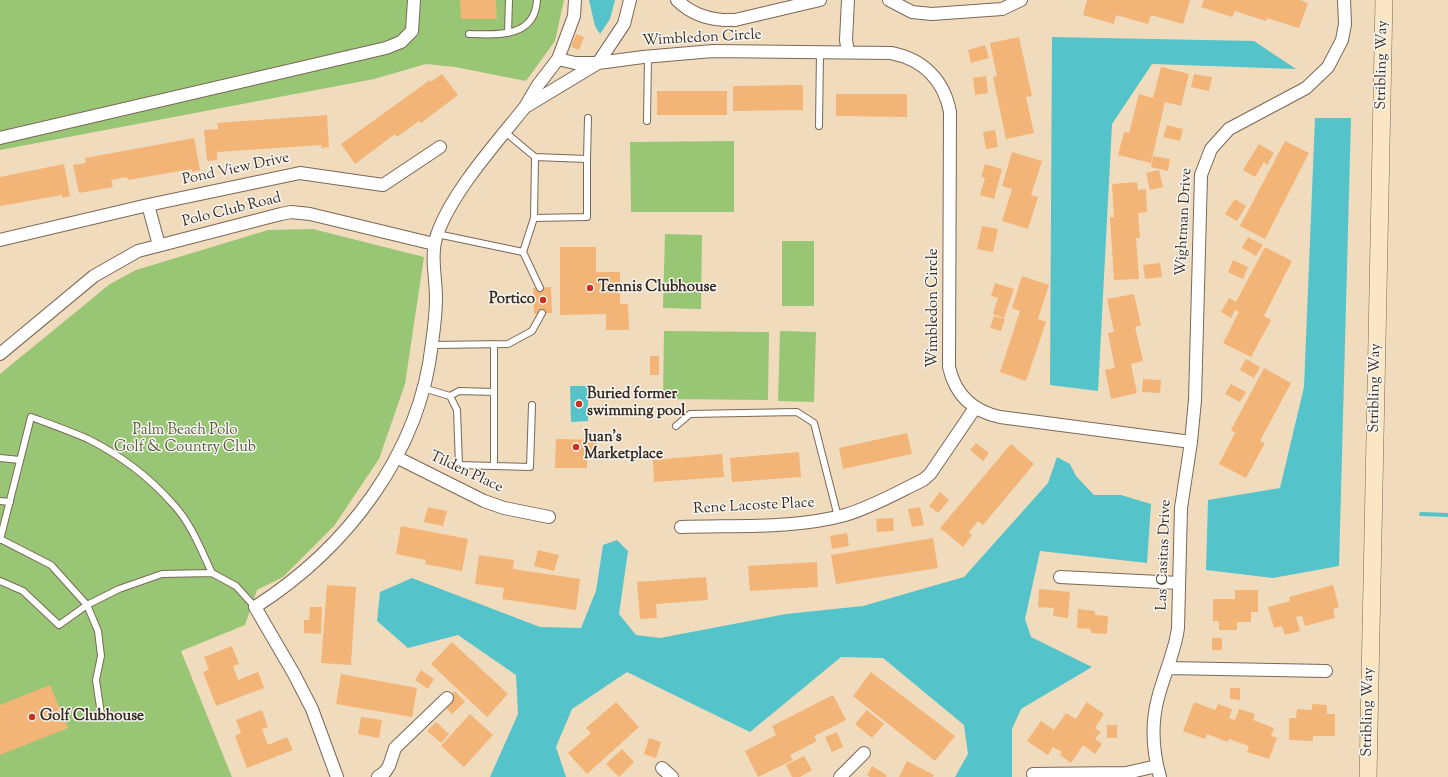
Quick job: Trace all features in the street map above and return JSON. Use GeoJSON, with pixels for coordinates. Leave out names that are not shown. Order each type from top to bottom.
{"type":"FeatureCollection","features":[{"type":"Feature","properties":{"kind":"street"},"geometry":{"type":"LineString","coordinates":[[0,138],[386,48],[401,42],[412,31],[414,0]]}},
{"type":"Feature","properties":{"kind":"street"},"geometry":{"type":"LineString","coordinates":[[337,777],[312,709],[294,674],[255,607],[296,579],[333,546],[362,511],[396,457],[411,422],[422,388],[432,345],[436,300],[436,239],[456,198],[525,107],[558,59],[574,16],[575,0]]}},
{"type":"Feature","properties":{"kind":"street"},"geometry":{"type":"LineString","coordinates":[[525,107],[598,63],[624,24],[630,0]]}},
{"type":"Feature","properties":{"kind":"street"},"geometry":{"type":"LineString","coordinates":[[677,0],[699,15],[726,21],[820,0]]}},
{"type":"Feature","properties":{"kind":"street"},"geometry":{"type":"LineString","coordinates":[[848,0],[846,40],[848,52]]}},
{"type":"Feature","properties":{"kind":"street"},"geometry":{"type":"LineString","coordinates":[[889,0],[912,12],[932,14],[1002,8],[1021,0]]}},
{"type":"Feature","properties":{"kind":"street","name":"Wightman Drive"},"geometry":{"type":"LineString","coordinates":[[1191,442],[1195,400],[1200,185],[1203,166],[1213,145],[1229,129],[1302,90],[1322,75],[1334,58],[1342,40],[1345,24],[1344,0]]}},
{"type":"Feature","properties":{"kind":"street","name":"Stribling Way"},"geometry":{"type":"LineString","coordinates":[[1368,777],[1384,0]]}},
{"type":"Feature","properties":{"kind":"street","name":"Wimbledon Circle"},"geometry":{"type":"LineString","coordinates":[[558,59],[576,63],[598,63],[648,56],[712,51],[891,53],[909,58],[931,72],[946,95],[950,112],[949,367],[951,376],[960,394],[975,408],[1000,417],[1191,442]]}},
{"type":"Feature","properties":{"kind":"street","name":"Pond View Drive"},"geometry":{"type":"LineString","coordinates":[[0,240],[148,205],[300,173],[383,185],[440,147]]}},
{"type":"Feature","properties":{"kind":"street"},"geometry":{"type":"LineString","coordinates":[[148,205],[159,245]]}},
{"type":"Feature","properties":{"kind":"street","name":"Polo Club Road"},"geometry":{"type":"LineString","coordinates":[[0,354],[94,276],[138,251],[159,245],[291,212],[310,214],[436,239]]}},
{"type":"Feature","properties":{"kind":"street","name":"Rene Lacoste Place"},"geometry":{"type":"LineString","coordinates":[[681,526],[800,523],[838,516],[862,509],[923,480],[936,467],[975,408]]}},
{"type":"Feature","properties":{"kind":"street","name":"Las Casitas Drive"},"geometry":{"type":"LineString","coordinates":[[1158,772],[1153,741],[1154,720],[1158,699],[1177,638],[1181,508],[1191,442]]}},
{"type":"Feature","properties":{"kind":"street","name":"Tilden Place"},"geometry":{"type":"LineString","coordinates":[[396,457],[484,501],[504,508],[549,517]]}},
{"type":"Feature","properties":{"kind":"street"},"geometry":{"type":"LineString","coordinates":[[1060,577],[1179,584]]}},
{"type":"Feature","properties":{"kind":"street"},"geometry":{"type":"LineString","coordinates":[[1168,668],[1326,671]]}},
{"type":"Feature","properties":{"kind":"street"},"geometry":{"type":"LineString","coordinates":[[378,777],[389,766],[395,748],[447,698]]}},
{"type":"Feature","properties":{"kind":"street"},"geometry":{"type":"LineString","coordinates":[[840,777],[864,753]]}},
{"type":"Feature","properties":{"kind":"street"},"geometry":{"type":"LineString","coordinates":[[662,768],[672,777]]}},
{"type":"Feature","properties":{"kind":"street"},"geometry":{"type":"LineString","coordinates":[[1033,774],[1158,772]]}},
{"type":"Feature","properties":{"kind":"lane"},"geometry":{"type":"LineString","coordinates":[[508,33],[509,0]]}},
{"type":"Feature","properties":{"kind":"lane"},"geometry":{"type":"LineString","coordinates":[[469,34],[494,35],[508,33],[527,25],[536,9],[537,0]]}},
{"type":"Feature","properties":{"kind":"lane"},"geometry":{"type":"LineString","coordinates":[[819,126],[820,52]]}},
{"type":"Feature","properties":{"kind":"lane"},"geometry":{"type":"LineString","coordinates":[[647,121],[648,56]]}},
{"type":"Feature","properties":{"kind":"lane"},"geometry":{"type":"LineString","coordinates":[[534,218],[587,217],[588,118]]}},
{"type":"Feature","properties":{"kind":"lane"},"geometry":{"type":"LineString","coordinates":[[505,132],[535,157],[587,159]]}},
{"type":"Feature","properties":{"kind":"lane"},"geometry":{"type":"LineString","coordinates":[[535,157],[534,218],[522,252],[540,288]]}},
{"type":"Feature","properties":{"kind":"lane"},"geometry":{"type":"LineString","coordinates":[[436,239],[522,252]]}},
{"type":"Feature","properties":{"kind":"lane"},"geometry":{"type":"LineString","coordinates":[[432,345],[508,344],[532,331],[542,313]]}},
{"type":"Feature","properties":{"kind":"lane"},"geometry":{"type":"LineString","coordinates":[[494,344],[494,466]]}},
{"type":"Feature","properties":{"kind":"lane"},"geometry":{"type":"LineString","coordinates":[[422,388],[450,396],[459,391],[494,392]]}},
{"type":"Feature","properties":{"kind":"lane"},"geometry":{"type":"LineString","coordinates":[[450,396],[457,410],[459,465],[530,467],[532,405]]}},
{"type":"Feature","properties":{"kind":"lane"},"geometry":{"type":"LineString","coordinates":[[676,426],[690,414],[798,412],[814,423],[838,516]]}},
{"type":"Feature","properties":{"kind":"lane"},"geometry":{"type":"LineString","coordinates":[[101,714],[96,680],[100,656],[98,631],[86,605],[51,565],[0,539],[31,417],[88,440],[119,457],[146,478],[174,505],[197,539],[212,573]]}},
{"type":"Feature","properties":{"kind":"lane"},"geometry":{"type":"LineString","coordinates":[[0,458],[20,460]]}},
{"type":"Feature","properties":{"kind":"lane"},"geometry":{"type":"LineString","coordinates":[[0,501],[10,502]]}},
{"type":"Feature","properties":{"kind":"lane"},"geometry":{"type":"LineString","coordinates":[[0,581],[23,591],[59,625],[86,605],[119,589],[162,574],[212,573],[236,586],[255,607]]}},
{"type":"Feature","properties":{"kind":"green space"},"geometry":{"type":"Polygon","coordinates":[[[0,0],[564,0],[555,41],[526,81],[455,67],[426,64],[374,79],[0,150],[0,0]]]}},
{"type":"Feature","properties":{"kind":"green space"},"geometry":{"type":"Polygon","coordinates":[[[734,141],[734,212],[631,212],[630,142],[734,141]]]}},
{"type":"Feature","properties":{"kind":"green space","name":"Palm Beach Polo Golf & Country Club"},"geometry":{"type":"Polygon","coordinates":[[[313,229],[424,257],[405,384],[379,459],[334,526],[283,577],[257,590],[245,625],[181,651],[232,777],[0,777],[0,374],[110,284],[136,270],[268,230],[313,229]]]}},
{"type":"Feature","properties":{"kind":"green space"},"geometry":{"type":"Polygon","coordinates":[[[665,234],[702,235],[701,309],[663,308],[665,234]]]}},
{"type":"Feature","properties":{"kind":"green space"},"geometry":{"type":"Polygon","coordinates":[[[782,241],[814,241],[814,306],[782,306],[782,241]]]}},
{"type":"Feature","properties":{"kind":"green space"},"geometry":{"type":"Polygon","coordinates":[[[664,331],[769,332],[768,400],[663,399],[664,331]]]}},
{"type":"Feature","properties":{"kind":"green space"},"geometry":{"type":"Polygon","coordinates":[[[780,331],[816,332],[814,402],[778,401],[780,331]]]}},
{"type":"Feature","properties":{"kind":"water"},"geometry":{"type":"Polygon","coordinates":[[[589,0],[615,0],[610,19],[600,34],[595,26],[589,0]]]}},
{"type":"Feature","properties":{"kind":"water"},"geometry":{"type":"Polygon","coordinates":[[[1052,37],[1254,41],[1296,69],[1152,64],[1112,124],[1098,391],[1050,385],[1052,37]]]}},
{"type":"Feature","properties":{"kind":"water"},"geometry":{"type":"Polygon","coordinates":[[[1315,118],[1351,118],[1339,566],[1273,578],[1206,570],[1208,500],[1280,488],[1304,387],[1315,118]]]}},
{"type":"Feature","properties":{"kind":"water","name":"Buried former swimming pool"},"geometry":{"type":"Polygon","coordinates":[[[570,386],[588,386],[588,421],[571,422],[570,386]]]}},
{"type":"Feature","properties":{"kind":"water"},"geometry":{"type":"Polygon","coordinates":[[[1057,457],[1070,464],[1076,476],[1094,495],[1121,495],[1151,504],[1147,563],[1040,551],[1025,619],[1031,637],[1092,667],[1021,709],[1012,729],[1012,777],[955,777],[968,754],[964,725],[883,658],[841,657],[750,732],[627,672],[572,709],[556,747],[566,777],[490,777],[518,714],[516,675],[458,635],[408,648],[377,621],[380,592],[412,578],[540,627],[581,628],[596,591],[603,545],[617,540],[628,551],[619,614],[636,635],[660,638],[786,614],[863,606],[964,577],[1048,483],[1057,457]]]}},
{"type":"Feature","properties":{"kind":"building"},"geometry":{"type":"Polygon","coordinates":[[[460,0],[496,0],[497,19],[461,19],[460,0]]]}},
{"type":"Feature","properties":{"kind":"building"},"geometry":{"type":"Polygon","coordinates":[[[1087,0],[1190,0],[1183,24],[1151,15],[1148,24],[1116,15],[1114,24],[1083,15],[1087,0]]]}},
{"type":"Feature","properties":{"kind":"building"},"geometry":{"type":"Polygon","coordinates":[[[1204,0],[1300,0],[1308,3],[1299,28],[1267,18],[1266,21],[1235,11],[1232,17],[1201,7],[1204,0]]]}},
{"type":"Feature","properties":{"kind":"building"},"geometry":{"type":"Polygon","coordinates":[[[576,34],[584,37],[579,50],[571,47],[576,34]]]}},
{"type":"Feature","properties":{"kind":"building"},"geometry":{"type":"Polygon","coordinates":[[[1019,37],[1032,96],[1026,97],[1034,133],[1006,139],[993,77],[997,76],[990,43],[1019,37]]]}},
{"type":"Feature","properties":{"kind":"building"},"geometry":{"type":"Polygon","coordinates":[[[985,45],[989,58],[971,63],[968,50],[985,45]]]}},
{"type":"Feature","properties":{"kind":"building"},"geometry":{"type":"Polygon","coordinates":[[[1161,67],[1189,74],[1181,106],[1165,102],[1151,163],[1118,155],[1124,132],[1129,133],[1139,94],[1153,98],[1161,67]]]}},
{"type":"Feature","properties":{"kind":"building"},"geometry":{"type":"Polygon","coordinates":[[[442,74],[458,95],[421,123],[419,121],[397,137],[395,134],[355,164],[341,144],[430,80],[431,82],[442,74]]]}},
{"type":"Feature","properties":{"kind":"building"},"geometry":{"type":"Polygon","coordinates":[[[1194,74],[1212,77],[1209,91],[1191,87],[1194,74]]]}},
{"type":"Feature","properties":{"kind":"building"},"geometry":{"type":"Polygon","coordinates":[[[986,76],[988,93],[975,95],[973,78],[986,76]]]}},
{"type":"Feature","properties":{"kind":"building"},"geometry":{"type":"Polygon","coordinates":[[[803,85],[803,110],[733,111],[733,86],[803,85]]]}},
{"type":"Feature","properties":{"kind":"building"},"geometry":{"type":"Polygon","coordinates":[[[657,91],[727,91],[727,115],[657,115],[657,91]]]}},
{"type":"Feature","properties":{"kind":"building"},"geometry":{"type":"Polygon","coordinates":[[[836,94],[907,94],[907,117],[836,116],[836,94]]]}},
{"type":"Feature","properties":{"kind":"building"},"geometry":{"type":"Polygon","coordinates":[[[327,115],[329,147],[321,148],[321,145],[217,152],[217,160],[207,161],[204,130],[218,129],[217,123],[327,115]]]}},
{"type":"Feature","properties":{"kind":"building"},"geometry":{"type":"Polygon","coordinates":[[[1167,125],[1183,129],[1180,141],[1163,137],[1167,125]]]}},
{"type":"Feature","properties":{"kind":"building"},"geometry":{"type":"Polygon","coordinates":[[[995,130],[998,147],[986,149],[983,132],[995,130]]]}},
{"type":"Feature","properties":{"kind":"building"},"geometry":{"type":"Polygon","coordinates":[[[194,138],[200,170],[192,172],[192,169],[128,180],[127,177],[111,180],[113,187],[79,193],[73,165],[86,163],[85,158],[194,138]]]}},
{"type":"Feature","properties":{"kind":"building"},"geometry":{"type":"Polygon","coordinates":[[[1285,141],[1309,153],[1265,239],[1240,226],[1285,141]]]}},
{"type":"Feature","properties":{"kind":"building"},"geometry":{"type":"Polygon","coordinates":[[[1259,144],[1274,153],[1267,165],[1264,162],[1255,177],[1243,170],[1259,144]]]}},
{"type":"Feature","properties":{"kind":"building"},"geometry":{"type":"Polygon","coordinates":[[[1012,152],[1042,161],[1031,195],[1038,197],[1028,229],[1002,221],[1012,189],[1002,186],[1012,152]]]}},
{"type":"Feature","properties":{"kind":"building"},"geometry":{"type":"Polygon","coordinates":[[[1153,156],[1170,159],[1168,171],[1151,167],[1153,156]]]}},
{"type":"Feature","properties":{"kind":"building"},"geometry":{"type":"Polygon","coordinates":[[[64,164],[70,196],[63,198],[62,195],[0,206],[0,177],[64,164]]]}},
{"type":"Feature","properties":{"kind":"building"},"geometry":{"type":"Polygon","coordinates":[[[985,164],[1002,169],[994,199],[980,195],[985,178],[981,177],[985,164]]]}},
{"type":"Feature","properties":{"kind":"building"},"geometry":{"type":"Polygon","coordinates":[[[1159,170],[1163,187],[1150,190],[1146,173],[1159,170]]]}},
{"type":"Feature","properties":{"kind":"building"},"geometry":{"type":"Polygon","coordinates":[[[1137,182],[1138,190],[1146,189],[1147,212],[1138,213],[1140,238],[1136,238],[1139,279],[1114,280],[1110,217],[1114,217],[1112,184],[1137,182]]]}},
{"type":"Feature","properties":{"kind":"building"},"geometry":{"type":"Polygon","coordinates":[[[1235,199],[1246,206],[1237,221],[1225,214],[1235,199]]]}},
{"type":"Feature","properties":{"kind":"building"},"geometry":{"type":"Polygon","coordinates":[[[982,226],[998,229],[993,252],[977,249],[982,226]]]}},
{"type":"Feature","properties":{"kind":"building"},"geometry":{"type":"Polygon","coordinates":[[[1248,237],[1263,245],[1256,256],[1242,248],[1248,237]]]}},
{"type":"Feature","properties":{"kind":"building","name":"Tennis Clubhouse"},"geometry":{"type":"Polygon","coordinates":[[[560,247],[596,247],[596,272],[620,272],[620,304],[628,304],[629,330],[606,330],[606,314],[560,315],[560,247]]]}},
{"type":"Feature","properties":{"kind":"building"},"geometry":{"type":"Polygon","coordinates":[[[1265,247],[1292,261],[1264,316],[1271,320],[1251,357],[1223,343],[1239,312],[1235,310],[1231,318],[1221,312],[1229,298],[1236,302],[1265,247]]]}},
{"type":"Feature","properties":{"kind":"building"},"geometry":{"type":"Polygon","coordinates":[[[1233,260],[1248,267],[1243,279],[1228,272],[1233,260]]]}},
{"type":"Feature","properties":{"kind":"building"},"geometry":{"type":"Polygon","coordinates":[[[1160,263],[1162,277],[1145,279],[1143,265],[1160,263]]]}},
{"type":"Feature","properties":{"kind":"building"},"geometry":{"type":"Polygon","coordinates":[[[1022,276],[1049,285],[1038,319],[1046,322],[1026,381],[1000,372],[1020,311],[1012,308],[1022,276]]]}},
{"type":"Feature","properties":{"kind":"building"},"geometry":{"type":"Polygon","coordinates":[[[995,283],[1014,289],[1004,318],[993,314],[998,298],[991,296],[995,283]]]}},
{"type":"Feature","properties":{"kind":"building","name":"Portico"},"geometry":{"type":"Polygon","coordinates":[[[551,287],[552,313],[534,314],[533,288],[551,287]]]}},
{"type":"Feature","properties":{"kind":"building"},"geometry":{"type":"Polygon","coordinates":[[[1134,294],[1141,325],[1135,327],[1143,361],[1131,364],[1137,393],[1111,399],[1105,370],[1115,368],[1108,333],[1114,332],[1107,299],[1134,294]]]}},
{"type":"Feature","properties":{"kind":"building"},"geometry":{"type":"Polygon","coordinates":[[[994,316],[1005,319],[1001,331],[990,328],[994,316]]]}},
{"type":"Feature","properties":{"kind":"building"},"geometry":{"type":"Polygon","coordinates":[[[650,356],[659,356],[659,375],[650,375],[650,356]]]}},
{"type":"Feature","properties":{"kind":"building"},"geometry":{"type":"Polygon","coordinates":[[[1246,359],[1260,367],[1254,378],[1240,370],[1246,359]]]}},
{"type":"Feature","properties":{"kind":"building"},"geometry":{"type":"Polygon","coordinates":[[[1264,368],[1291,383],[1260,441],[1265,443],[1246,478],[1219,464],[1235,433],[1231,430],[1264,368]]]}},
{"type":"Feature","properties":{"kind":"building"},"geometry":{"type":"Polygon","coordinates":[[[1143,379],[1161,380],[1160,393],[1142,392],[1143,379]]]}},
{"type":"Feature","properties":{"kind":"building"},"geometry":{"type":"Polygon","coordinates":[[[1231,384],[1246,392],[1240,402],[1225,394],[1231,384]]]}},
{"type":"Feature","properties":{"kind":"building"},"geometry":{"type":"Polygon","coordinates":[[[907,433],[912,454],[843,469],[839,448],[907,433]]]}},
{"type":"Feature","properties":{"kind":"building","name":"Juan's Marketplace"},"geometry":{"type":"Polygon","coordinates":[[[556,439],[597,440],[596,455],[587,455],[587,468],[555,468],[556,439]]]}},
{"type":"Feature","properties":{"kind":"building"},"geometry":{"type":"Polygon","coordinates":[[[976,443],[989,453],[983,461],[970,450],[976,443]]]}},
{"type":"Feature","properties":{"kind":"building"},"geometry":{"type":"Polygon","coordinates":[[[1011,444],[1034,464],[983,525],[978,521],[969,532],[972,535],[963,547],[940,528],[1011,444]]]}},
{"type":"Feature","properties":{"kind":"building"},"geometry":{"type":"Polygon","coordinates":[[[799,452],[801,477],[732,482],[730,458],[799,452]]]}},
{"type":"Feature","properties":{"kind":"building"},"geometry":{"type":"Polygon","coordinates":[[[722,454],[724,477],[654,482],[653,460],[722,454]]]}},
{"type":"Feature","properties":{"kind":"building"},"geometry":{"type":"Polygon","coordinates":[[[940,492],[949,500],[938,513],[929,506],[940,492]]]}},
{"type":"Feature","properties":{"kind":"building"},"geometry":{"type":"Polygon","coordinates":[[[428,507],[447,511],[443,526],[424,522],[428,507]]]}},
{"type":"Feature","properties":{"kind":"building"},"geometry":{"type":"Polygon","coordinates":[[[920,507],[924,525],[912,527],[908,509],[920,507]]]}},
{"type":"Feature","properties":{"kind":"building"},"geometry":{"type":"Polygon","coordinates":[[[893,518],[894,531],[877,532],[876,519],[893,518]]]}},
{"type":"Feature","properties":{"kind":"building"},"geometry":{"type":"Polygon","coordinates":[[[401,526],[468,539],[462,571],[425,564],[426,560],[396,554],[401,526]]]}},
{"type":"Feature","properties":{"kind":"building"},"geometry":{"type":"Polygon","coordinates":[[[847,533],[849,546],[832,549],[830,536],[847,533]]]}},
{"type":"Feature","properties":{"kind":"building"},"geometry":{"type":"Polygon","coordinates":[[[933,538],[938,568],[836,584],[831,555],[933,538]]]}},
{"type":"Feature","properties":{"kind":"building"},"geometry":{"type":"Polygon","coordinates":[[[538,550],[559,555],[554,571],[534,566],[538,550]]]}},
{"type":"Feature","properties":{"kind":"building"},"geometry":{"type":"Polygon","coordinates":[[[479,555],[514,560],[513,569],[580,579],[576,610],[502,599],[504,588],[475,584],[479,555]]]}},
{"type":"Feature","properties":{"kind":"building"},"geometry":{"type":"Polygon","coordinates":[[[817,562],[818,587],[750,591],[748,566],[817,562]]]}},
{"type":"Feature","properties":{"kind":"building"},"geometry":{"type":"Polygon","coordinates":[[[706,577],[708,600],[656,604],[657,618],[640,619],[637,582],[706,577]]]}},
{"type":"Feature","properties":{"kind":"building"},"geometry":{"type":"Polygon","coordinates":[[[327,585],[356,587],[351,665],[321,663],[327,585]]]}},
{"type":"Feature","properties":{"kind":"building"},"geometry":{"type":"Polygon","coordinates":[[[1333,585],[1339,607],[1333,609],[1335,618],[1305,626],[1302,616],[1296,617],[1300,631],[1285,635],[1282,626],[1274,628],[1268,607],[1290,601],[1289,597],[1333,585]]]}},
{"type":"Feature","properties":{"kind":"building"},"geometry":{"type":"Polygon","coordinates":[[[1039,589],[1070,592],[1068,618],[1053,616],[1054,608],[1038,607],[1039,589]]]}},
{"type":"Feature","properties":{"kind":"building"},"geometry":{"type":"Polygon","coordinates":[[[1235,590],[1258,590],[1258,612],[1251,612],[1251,622],[1237,622],[1237,630],[1219,630],[1219,621],[1213,621],[1213,599],[1235,599],[1235,590]]]}},
{"type":"Feature","properties":{"kind":"building"},"geometry":{"type":"Polygon","coordinates":[[[310,607],[322,607],[321,634],[304,633],[304,620],[309,620],[310,607]]]}},
{"type":"Feature","properties":{"kind":"building"},"geometry":{"type":"Polygon","coordinates":[[[1078,609],[1095,611],[1095,615],[1108,616],[1107,634],[1091,633],[1091,629],[1077,628],[1078,609]]]}},
{"type":"Feature","properties":{"kind":"building"},"geometry":{"type":"Polygon","coordinates":[[[1212,638],[1222,638],[1222,650],[1212,650],[1212,638]]]}},
{"type":"Feature","properties":{"kind":"building"},"geometry":{"type":"Polygon","coordinates":[[[452,642],[508,694],[487,717],[431,664],[452,642]]]}},
{"type":"Feature","properties":{"kind":"building"},"geometry":{"type":"Polygon","coordinates":[[[232,646],[239,664],[233,666],[238,680],[258,672],[264,688],[216,706],[203,672],[209,670],[204,657],[232,646]]]}},
{"type":"Feature","properties":{"kind":"building"},"geometry":{"type":"Polygon","coordinates":[[[421,670],[434,679],[428,689],[415,680],[421,670]]]}},
{"type":"Feature","properties":{"kind":"building"},"geometry":{"type":"Polygon","coordinates":[[[871,672],[955,736],[935,761],[853,696],[871,672]]]}},
{"type":"Feature","properties":{"kind":"building"},"geometry":{"type":"Polygon","coordinates":[[[341,674],[417,688],[412,717],[336,704],[341,674]]]}},
{"type":"Feature","properties":{"kind":"building","name":"Golf Clubhouse"},"geometry":{"type":"Polygon","coordinates":[[[50,685],[68,728],[0,755],[0,705],[50,685]]]}},
{"type":"Feature","properties":{"kind":"building"},"geometry":{"type":"Polygon","coordinates":[[[1230,688],[1240,688],[1240,700],[1230,699],[1230,688]]]}},
{"type":"Feature","properties":{"kind":"building"},"geometry":{"type":"Polygon","coordinates":[[[455,691],[465,702],[452,714],[442,703],[455,691]]]}},
{"type":"Feature","properties":{"kind":"building"},"geometry":{"type":"Polygon","coordinates":[[[833,695],[846,720],[814,736],[817,741],[790,755],[793,760],[758,777],[745,751],[776,735],[772,726],[833,695]]]}},
{"type":"Feature","properties":{"kind":"building"},"geometry":{"type":"Polygon","coordinates":[[[616,702],[639,727],[587,774],[568,753],[591,733],[586,728],[616,702]]]}},
{"type":"Feature","properties":{"kind":"building"},"geometry":{"type":"Polygon","coordinates":[[[1087,702],[1104,714],[1095,728],[1101,732],[1095,739],[1102,744],[1095,754],[1083,745],[1071,763],[1060,755],[1062,752],[1053,747],[1048,755],[1027,741],[1041,721],[1054,730],[1066,713],[1076,719],[1087,702]]]}},
{"type":"Feature","properties":{"kind":"building"},"geometry":{"type":"Polygon","coordinates":[[[1194,702],[1215,710],[1218,704],[1232,709],[1229,718],[1235,720],[1239,709],[1255,714],[1253,720],[1274,728],[1271,736],[1277,738],[1269,759],[1247,752],[1249,746],[1229,739],[1228,742],[1207,734],[1205,739],[1183,731],[1194,702]]]}},
{"type":"Feature","properties":{"kind":"building"},"geometry":{"type":"Polygon","coordinates":[[[1312,704],[1327,705],[1327,714],[1335,714],[1335,736],[1313,736],[1313,741],[1289,740],[1289,718],[1296,718],[1297,709],[1312,710],[1312,704]]]}},
{"type":"Feature","properties":{"kind":"building"},"geometry":{"type":"Polygon","coordinates":[[[262,710],[268,727],[262,729],[268,745],[287,737],[293,750],[247,768],[235,736],[241,733],[236,720],[262,710]]]}},
{"type":"Feature","properties":{"kind":"building"},"geometry":{"type":"Polygon","coordinates":[[[867,710],[884,724],[872,738],[855,724],[867,710]]]}},
{"type":"Feature","properties":{"kind":"building"},"geometry":{"type":"Polygon","coordinates":[[[470,714],[493,735],[464,767],[441,746],[470,714]]]}},
{"type":"Feature","properties":{"kind":"building"},"geometry":{"type":"Polygon","coordinates":[[[361,717],[382,720],[379,738],[358,734],[361,717]]]}},
{"type":"Feature","properties":{"kind":"building"},"geometry":{"type":"Polygon","coordinates":[[[436,722],[449,734],[441,743],[427,731],[436,722]]]}},
{"type":"Feature","properties":{"kind":"building"},"geometry":{"type":"Polygon","coordinates":[[[1107,725],[1117,725],[1117,738],[1107,738],[1107,725]]]}},
{"type":"Feature","properties":{"kind":"building"},"geometry":{"type":"Polygon","coordinates":[[[837,732],[843,747],[832,752],[825,737],[837,732]]]}},
{"type":"Feature","properties":{"kind":"building"},"geometry":{"type":"Polygon","coordinates":[[[649,738],[661,742],[656,758],[644,754],[649,738]]]}},
{"type":"Feature","properties":{"kind":"building"},"geometry":{"type":"Polygon","coordinates":[[[622,749],[634,762],[619,777],[606,764],[622,749]]]}},
{"type":"Feature","properties":{"kind":"building"},"geometry":{"type":"Polygon","coordinates":[[[804,756],[812,770],[800,777],[792,777],[786,765],[804,756]]]}},
{"type":"Feature","properties":{"kind":"building"},"geometry":{"type":"Polygon","coordinates":[[[907,761],[934,775],[933,777],[899,777],[907,761]]]}},
{"type":"Feature","properties":{"kind":"building"},"geometry":{"type":"Polygon","coordinates":[[[872,766],[887,775],[886,777],[870,777],[867,775],[872,766]]]}},
{"type":"Feature","properties":{"kind":"waterway"},"geometry":{"type":"LineString","coordinates":[[1421,514],[1448,515]]}},
{"type":"Feature","properties":{"kind":"place","name":"Tennis Clubhouse"},"geometry":{"type":"Point","coordinates":[590,288]}},
{"type":"Feature","properties":{"kind":"place","name":"Portico"},"geometry":{"type":"Point","coordinates":[543,300]}},
{"type":"Feature","properties":{"kind":"place","name":"Buried former swimming pool"},"geometry":{"type":"Point","coordinates":[579,404]}},
{"type":"Feature","properties":{"kind":"place","name":"Juan's Marketplace"},"geometry":{"type":"Point","coordinates":[576,447]}},
{"type":"Feature","properties":{"kind":"place","name":"Golf Clubhouse"},"geometry":{"type":"Point","coordinates":[32,717]}}]}
